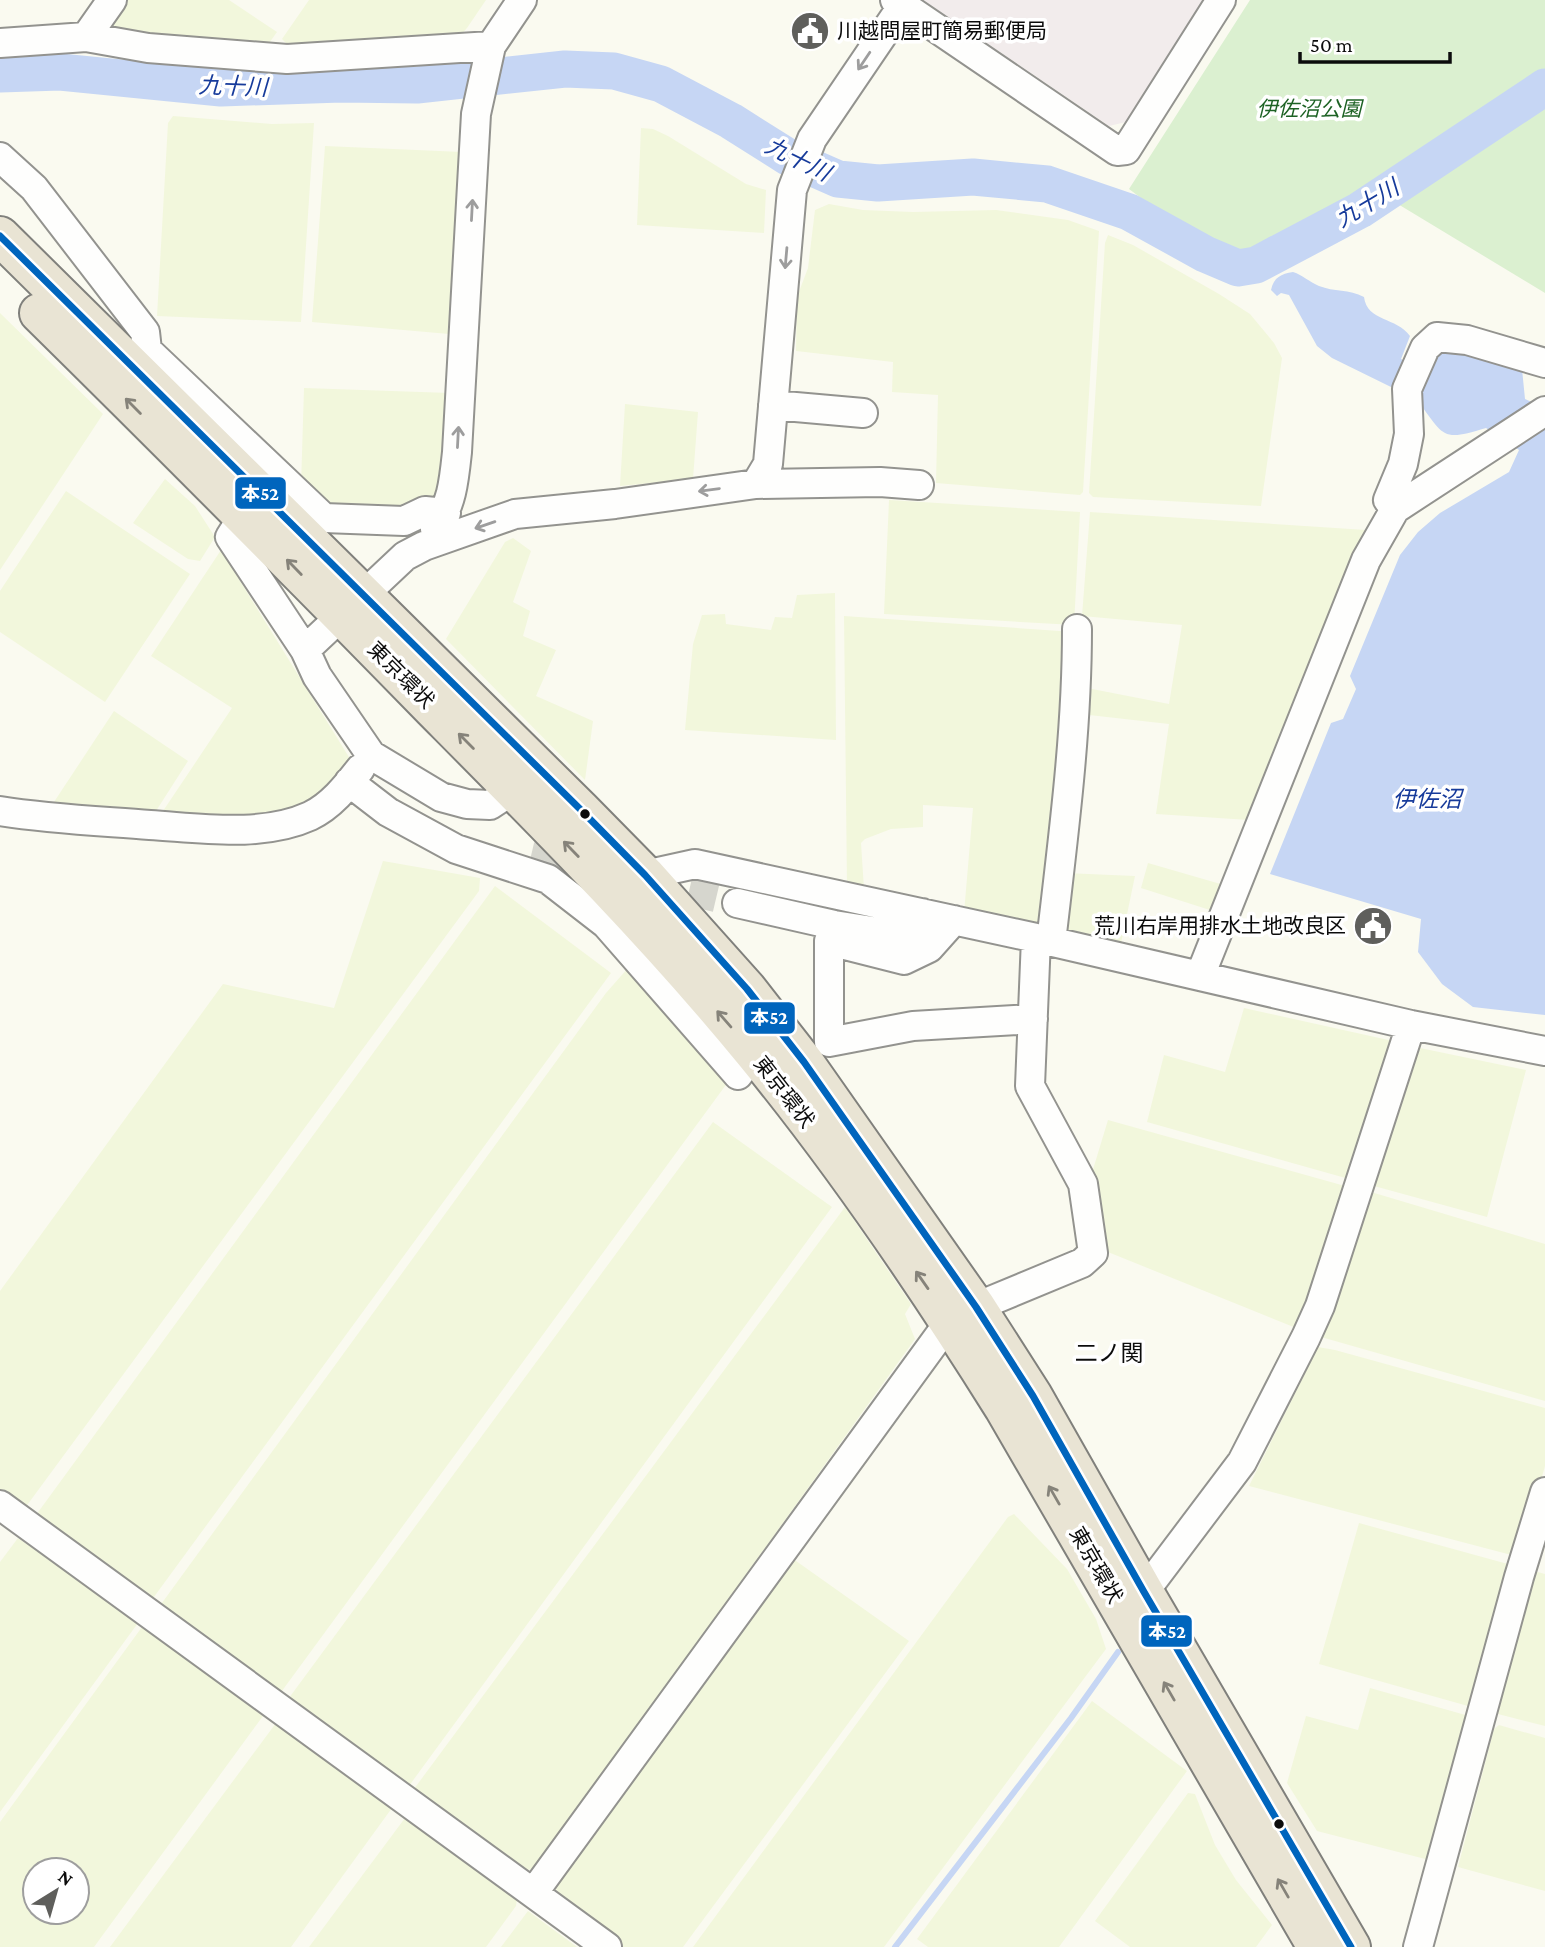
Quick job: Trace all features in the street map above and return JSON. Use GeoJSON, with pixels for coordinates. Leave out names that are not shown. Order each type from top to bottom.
{"type":"FeatureCollection","features":[{"type":"Feature","properties":{"kind":"highway","name":"東京環状"},"geometry":{"type":"LineString","coordinates":[[0,236],[146,364],[513,790],[632,886],[747,989],[804,1062],[963,1314],[1004,1408],[1317,1947]]}},
{"type":"Feature","properties":{"kind":"highway","name":"東京環状"},"geometry":{"type":"LineString","coordinates":[[0,274],[244,515],[353,605],[632,886],[854,1182],[1033,1396],[1143,1592],[1351,1947]]}},
{"type":"Feature","properties":{"kind":"street"},"geometry":{"type":"LineString","coordinates":[[86,37],[112,0]]}},
{"type":"Feature","properties":{"kind":"street"},"geometry":{"type":"LineString","coordinates":[[424,546],[446,513],[453,494],[478,107],[491,46],[522,0]]}},
{"type":"Feature","properties":{"kind":"street"},"geometry":{"type":"LineString","coordinates":[[756,484],[768,464],[792,190],[812,139],[899,2],[1117,151],[1126,150],[1221,0]]}},
{"type":"Feature","properties":{"kind":"street"},"geometry":{"type":"LineString","coordinates":[[0,43],[86,37],[148,48],[287,59],[491,46]]}},
{"type":"Feature","properties":{"kind":"street"},"geometry":{"type":"LineString","coordinates":[[0,157],[34,188],[145,332],[146,364],[324,517],[404,521],[425,510],[446,513]]}},
{"type":"Feature","properties":{"kind":"street"},"geometry":{"type":"LineString","coordinates":[[1395,509],[1388,500],[1403,464],[1409,434],[1407,389],[1425,348],[1437,337],[1457,339],[1545,363]]}},
{"type":"Feature","properties":{"kind":"street"},"geometry":{"type":"LineString","coordinates":[[773,405],[863,413]]}},
{"type":"Feature","properties":{"kind":"street"},"geometry":{"type":"LineString","coordinates":[[1200,976],[1366,560],[1395,509],[1545,411]]}},
{"type":"Feature","properties":{"kind":"street"},"geometry":{"type":"LineString","coordinates":[[305,650],[405,556],[424,546],[515,514],[756,484],[880,482],[919,485]]}},
{"type":"Feature","properties":{"kind":"street"},"geometry":{"type":"LineString","coordinates":[[244,515],[230,537],[305,650],[360,769],[388,812],[456,849],[548,879],[606,924],[738,1075],[755,1053]]}},
{"type":"Feature","properties":{"kind":"street"},"geometry":{"type":"LineString","coordinates":[[534,1892],[963,1314],[1082,1263],[1093,1253],[1083,1184],[1030,1086],[1033,1019],[1044,940],[1064,834],[1076,696],[1077,629]]}},
{"type":"Feature","properties":{"kind":"street"},"geometry":{"type":"LineString","coordinates":[[360,769],[467,804],[490,805],[513,790]]}},
{"type":"Feature","properties":{"kind":"street"},"geometry":{"type":"LineString","coordinates":[[0,811],[105,822],[265,828],[308,817],[331,803],[360,769]]}},
{"type":"Feature","properties":{"kind":"street"},"geometry":{"type":"LineString","coordinates":[[360,769],[429,818],[491,844],[531,856]]}},
{"type":"Feature","properties":{"kind":"street"},"geometry":{"type":"LineString","coordinates":[[632,886],[695,864],[1044,940],[1411,1025],[1545,1051]]}},
{"type":"Feature","properties":{"kind":"street"},"geometry":{"type":"LineString","coordinates":[[737,903],[834,925],[904,936],[922,913]]}},
{"type":"Feature","properties":{"kind":"street"},"geometry":{"type":"LineString","coordinates":[[954,920],[929,948],[904,960],[830,941],[830,1042],[913,1026],[1033,1019]]}},
{"type":"Feature","properties":{"kind":"street"},"geometry":{"type":"LineString","coordinates":[[1143,1592],[1242,1462],[1306,1338],[1320,1306],[1411,1025]]}},
{"type":"Feature","properties":{"kind":"street"},"geometry":{"type":"LineString","coordinates":[[1418,1947],[1519,1577],[1545,1492]]}},
{"type":"Feature","properties":{"kind":"street"},"geometry":{"type":"LineString","coordinates":[[0,1505],[607,1947]]}},
{"type":"Feature","properties":{"kind":"shaded area"},"geometry":{"type":"Polygon","coordinates":[[[923,0],[1207,0],[1126,122],[1109,126],[923,0]]]}},
{"type":"Feature","properties":{"kind":"green space"},"geometry":{"type":"Polygon","coordinates":[[[122,0],[229,0],[277,32],[267,46],[100,33],[122,0]]]}},
{"type":"Feature","properties":{"kind":"green space"},"geometry":{"type":"Polygon","coordinates":[[[309,0],[486,0],[456,40],[296,46],[287,44],[282,39],[309,0]]]}},
{"type":"Feature","properties":{"kind":"green space","name":"伊佐沼公園"},"geometry":{"type":"Polygon","coordinates":[[[1250,0],[1545,0],[1545,293],[1378,192],[1321,226],[1280,246],[1238,255],[1216,254],[1129,189],[1250,0]]]}},
{"type":"Feature","properties":{"kind":"green space"},"geometry":{"type":"Polygon","coordinates":[[[173,116],[272,124],[314,123],[301,322],[157,316],[168,123],[173,116]]]}},
{"type":"Feature","properties":{"kind":"green space"},"geometry":{"type":"Polygon","coordinates":[[[641,128],[653,129],[668,136],[746,184],[766,190],[764,233],[637,225],[641,128]]]}},
{"type":"Feature","properties":{"kind":"green space"},"geometry":{"type":"Polygon","coordinates":[[[325,146],[462,152],[449,334],[312,322],[325,146]]]}},
{"type":"Feature","properties":{"kind":"green space"},"geometry":{"type":"Polygon","coordinates":[[[829,204],[863,210],[913,212],[996,210],[1068,220],[1099,231],[1083,492],[1080,495],[936,483],[938,395],[892,392],[893,362],[796,351],[797,297],[808,268],[815,210],[829,204]]]}},
{"type":"Feature","properties":{"kind":"green space"},"geometry":{"type":"Polygon","coordinates":[[[1108,235],[1133,245],[1250,314],[1274,343],[1282,358],[1261,506],[1093,497],[1089,493],[1105,243],[1108,235]]]}},
{"type":"Feature","properties":{"kind":"green space"},"geometry":{"type":"Polygon","coordinates":[[[0,313],[103,414],[0,570],[0,313]]]}},
{"type":"Feature","properties":{"kind":"green space"},"geometry":{"type":"Polygon","coordinates":[[[304,388],[450,393],[445,482],[435,499],[401,511],[326,508],[301,486],[304,388]]]}},
{"type":"Feature","properties":{"kind":"green space"},"geometry":{"type":"Polygon","coordinates":[[[625,404],[698,412],[693,479],[620,486],[625,404]]]}},
{"type":"Feature","properties":{"kind":"green space"},"geometry":{"type":"Polygon","coordinates":[[[165,479],[195,506],[215,537],[200,561],[188,559],[133,523],[165,479]]]}},
{"type":"Feature","properties":{"kind":"green space"},"geometry":{"type":"Polygon","coordinates":[[[66,491],[190,574],[105,702],[0,632],[0,591],[66,491]]]}},
{"type":"Feature","properties":{"kind":"green space"},"geometry":{"type":"Polygon","coordinates":[[[889,500],[1080,512],[1074,625],[884,614],[889,500]]]}},
{"type":"Feature","properties":{"kind":"green space"},"geometry":{"type":"Polygon","coordinates":[[[1090,512],[1366,530],[1249,820],[1156,814],[1169,724],[1080,714],[1087,688],[1169,704],[1182,625],[1082,616],[1090,512]]]}},
{"type":"Feature","properties":{"kind":"green space"},"geometry":{"type":"Polygon","coordinates":[[[513,538],[531,551],[513,602],[530,611],[523,636],[556,650],[536,696],[593,721],[585,780],[446,639],[505,542],[513,538]]]}},
{"type":"Feature","properties":{"kind":"green space"},"geometry":{"type":"Polygon","coordinates":[[[221,550],[352,762],[340,784],[276,819],[161,814],[232,708],[151,656],[221,550]]]}},
{"type":"Feature","properties":{"kind":"green space"},"geometry":{"type":"Polygon","coordinates":[[[835,593],[836,740],[685,730],[693,644],[702,615],[725,614],[726,624],[771,630],[775,617],[792,618],[797,595],[835,593]]]}},
{"type":"Feature","properties":{"kind":"green space"},"geometry":{"type":"Polygon","coordinates":[[[844,616],[1074,632],[1049,930],[964,913],[973,808],[923,805],[923,827],[891,829],[865,839],[861,843],[864,889],[847,886],[844,616]]]}},
{"type":"Feature","properties":{"kind":"green space"},"geometry":{"type":"Polygon","coordinates":[[[114,711],[188,761],[156,811],[52,805],[114,711]]]}},
{"type":"Feature","properties":{"kind":"green space"},"geometry":{"type":"Polygon","coordinates":[[[383,861],[480,878],[479,891],[25,1508],[0,1489],[0,1291],[223,984],[334,1008],[383,861]]]}},
{"type":"Feature","properties":{"kind":"green space"},"geometry":{"type":"Polygon","coordinates":[[[1148,863],[1224,885],[1213,911],[1141,888],[1148,863]]]}},
{"type":"Feature","properties":{"kind":"green space"},"geometry":{"type":"Polygon","coordinates":[[[1065,873],[1135,876],[1120,948],[1059,935],[1065,873]]]}},
{"type":"Feature","properties":{"kind":"green space"},"geometry":{"type":"Polygon","coordinates":[[[495,886],[611,973],[151,1601],[36,1515],[495,886]]]}},
{"type":"Feature","properties":{"kind":"green space"},"geometry":{"type":"Polygon","coordinates":[[[628,968],[728,1082],[279,1695],[159,1607],[606,993],[628,968]]]}},
{"type":"Feature","properties":{"kind":"green space"},"geometry":{"type":"Polygon","coordinates":[[[1244,1008],[1393,1041],[1349,1179],[1147,1122],[1164,1055],[1225,1072],[1244,1008]]]}},
{"type":"Feature","properties":{"kind":"green space"},"geometry":{"type":"Polygon","coordinates":[[[1420,1048],[1526,1070],[1487,1217],[1374,1186],[1420,1048]]]}},
{"type":"Feature","properties":{"kind":"green space"},"geometry":{"type":"Polygon","coordinates":[[[1108,1120],[1345,1186],[1296,1328],[1103,1250],[1091,1176],[1108,1120]]]}},
{"type":"Feature","properties":{"kind":"green space"},"geometry":{"type":"Polygon","coordinates":[[[713,1122],[832,1207],[406,1790],[286,1702],[713,1122]]]}},
{"type":"Feature","properties":{"kind":"green space"},"geometry":{"type":"Polygon","coordinates":[[[1371,1192],[1545,1244],[1545,1401],[1321,1337],[1371,1192]]]}},
{"type":"Feature","properties":{"kind":"green space"},"geometry":{"type":"Polygon","coordinates":[[[845,1207],[911,1304],[905,1314],[915,1339],[536,1867],[520,1873],[411,1793],[845,1207]]]}},
{"type":"Feature","properties":{"kind":"green space"},"geometry":{"type":"Polygon","coordinates":[[[1318,1347],[1545,1408],[1545,1466],[1519,1557],[1249,1486],[1318,1347]]]}},
{"type":"Feature","properties":{"kind":"green space"},"geometry":{"type":"Polygon","coordinates":[[[1014,1514],[1067,1569],[1096,1619],[1106,1649],[884,1947],[693,1947],[1008,1517],[1014,1514]]]}},
{"type":"Feature","properties":{"kind":"green space"},"geometry":{"type":"Polygon","coordinates":[[[1359,1523],[1515,1566],[1475,1708],[1319,1664],[1359,1523]]]}},
{"type":"Feature","properties":{"kind":"green space"},"geometry":{"type":"Polygon","coordinates":[[[18,1538],[138,1623],[0,1812],[0,1562],[18,1538]]]}},
{"type":"Feature","properties":{"kind":"green space"},"geometry":{"type":"Polygon","coordinates":[[[789,1556],[909,1641],[683,1947],[623,1947],[559,1898],[555,1885],[789,1556]]]}},
{"type":"Feature","properties":{"kind":"green space"},"geometry":{"type":"Polygon","coordinates":[[[1534,1571],[1545,1574],[1545,1726],[1498,1714],[1534,1571]]]}},
{"type":"Feature","properties":{"kind":"green space"},"geometry":{"type":"Polygon","coordinates":[[[142,1627],[263,1716],[94,1947],[0,1947],[0,1822],[142,1627]]]}},
{"type":"Feature","properties":{"kind":"green space"},"geometry":{"type":"Polygon","coordinates":[[[1370,1688],[1469,1716],[1433,1861],[1317,1831],[1287,1783],[1306,1716],[1358,1730],[1370,1688]]]}},
{"type":"Feature","properties":{"kind":"green space"},"geometry":{"type":"Polygon","coordinates":[[[1092,1701],[1187,1771],[1059,1947],[928,1947],[917,1939],[1092,1701]]]}},
{"type":"Feature","properties":{"kind":"green space"},"geometry":{"type":"Polygon","coordinates":[[[276,1723],[392,1808],[291,1947],[110,1947],[276,1723]]]}},
{"type":"Feature","properties":{"kind":"green space"},"geometry":{"type":"Polygon","coordinates":[[[1499,1725],[1545,1738],[1545,1891],[1458,1867],[1494,1729],[1499,1725]]]}},
{"type":"Feature","properties":{"kind":"green space"},"geometry":{"type":"Polygon","coordinates":[[[1188,1793],[1195,1794],[1215,1845],[1236,1880],[1272,1925],[1256,1947],[1130,1947],[1095,1921],[1188,1793]]]}},
{"type":"Feature","properties":{"kind":"green space"},"geometry":{"type":"Polygon","coordinates":[[[405,1818],[517,1899],[516,1906],[486,1947],[309,1947],[405,1818]]]}},
{"type":"Feature","properties":{"kind":"green space"},"geometry":{"type":"Polygon","coordinates":[[[528,1911],[577,1947],[501,1947],[528,1911]]]}},
{"type":"Feature","properties":{"kind":"water"},"geometry":{"type":"Polygon","coordinates":[[[1293,272],[1319,286],[1364,297],[1371,311],[1398,325],[1410,336],[1401,359],[1405,361],[1391,387],[1332,358],[1317,346],[1289,295],[1281,293],[1277,296],[1271,290],[1279,277],[1293,272]]]}},
{"type":"Feature","properties":{"kind":"water","name":"伊佐沼"},"geometry":{"type":"Polygon","coordinates":[[[1445,348],[1522,369],[1525,399],[1545,408],[1545,1015],[1473,1007],[1442,984],[1418,952],[1421,919],[1270,874],[1331,723],[1343,719],[1356,689],[1350,676],[1400,555],[1418,532],[1440,513],[1509,472],[1519,450],[1486,428],[1460,435],[1445,433],[1418,401],[1431,354],[1445,348]]]}},
{"type":"Feature","properties":{"kind":"waterway","name":"九十川"},"geometry":{"type":"LineString","coordinates":[[0,74],[60,72],[221,88],[341,84],[417,85],[565,69],[614,71],[661,84],[731,121],[788,157],[838,179],[878,183],[973,177],[1047,184],[1129,212],[1205,254],[1238,268],[1256,265],[1360,210],[1545,87]]}},
{"type":"Feature","properties":{"kind":"waterway"},"geometry":{"type":"LineString","coordinates":[[895,1947],[1071,1718],[1118,1652]]}},
{"type":"Feature","properties":{"kind":"tunnel"},"geometry":{"type":"LineString","coordinates":[[531,856],[591,870]]}},
{"type":"Feature","properties":{"kind":"tunnel"},"geometry":{"type":"LineString","coordinates":[[648,882],[737,903]]}},
{"type":"Feature","properties":{"kind":"transit line","name":"本52"},"geometry":{"type":"LineString","coordinates":[[0,236],[581,810],[645,875],[747,989],[804,1062],[976,1307],[1033,1396],[1351,1947]]}},
{"type":"Feature","properties":{"kind":"place","name":"川越問屋町簡易郵便局"},"geometry":{"type":"Point","coordinates":[810,31]}},
{"type":"Feature","properties":{"kind":"place","name":"荒川右岸用排水土地改良区"},"geometry":{"type":"Point","coordinates":[1373,926]}},
{"type":"Feature","properties":{"kind":"district","name":"二ノ関"},"geometry":{"type":"Point","coordinates":[1109,1353]}}]}
